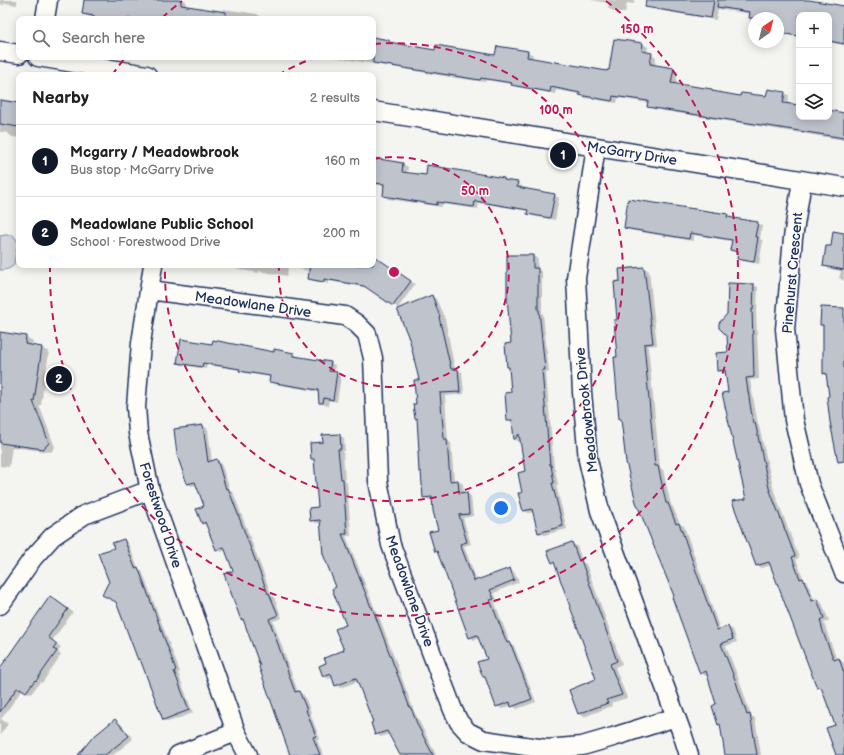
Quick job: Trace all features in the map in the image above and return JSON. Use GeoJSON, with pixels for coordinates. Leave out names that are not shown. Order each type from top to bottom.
{"type":"FeatureCollection","features":[{"type":"Feature","properties":{"kind":"street"},"geometry":{"type":"LineString","coordinates":[[45,16],[48,0]]}},
{"type":"Feature","properties":{"kind":"street"},"geometry":{"type":"LineString","coordinates":[[0,51],[16,54]]}},
{"type":"Feature","properties":{"kind":"street"},"geometry":{"type":"LineString","coordinates":[[56,60],[129,72]]}},
{"type":"Feature","properties":{"kind":"street","name":"McGarry Drive"},"geometry":{"type":"LineString","coordinates":[[376,111],[844,187]]}},
{"type":"Feature","properties":{"kind":"street","name":"Meadowbrook Drive"},"geometry":{"type":"LineString","coordinates":[[596,147],[576,278],[582,392],[588,460],[600,511],[689,755]]}},
{"type":"Feature","properties":{"kind":"street","name":"Pinehurst Crescent"},"geometry":{"type":"LineString","coordinates":[[802,181],[792,238],[785,329],[794,420],[810,484],[844,573]]}},
{"type":"Feature","properties":{"kind":"street","name":"Forestwood Drive"},"geometry":{"type":"LineString","coordinates":[[153,268],[141,343],[136,406],[138,433],[150,490],[236,732],[248,755]]}},
{"type":"Feature","properties":{"kind":"street","name":"Meadowlane Drive"},"geometry":{"type":"LineString","coordinates":[[149,290],[345,316],[357,324],[367,334],[374,358],[378,481],[391,545],[453,710],[458,722],[468,732],[484,740],[546,749],[582,746],[676,717]]}},
{"type":"Feature","properties":{"kind":"street"},"geometry":{"type":"LineString","coordinates":[[0,605],[33,558],[53,536],[84,515],[150,490]]}},
{"type":"Feature","properties":{"kind":"street"},"geometry":{"type":"LineString","coordinates":[[178,755],[236,732]]}},
{"type":"Feature","properties":{"kind":"shaded area"},"geometry":{"type":"Polygon","coordinates":[[[13,235],[16,239],[14,264],[8,269],[4,270],[0,270],[0,236],[13,235]]]}},
{"type":"Feature","properties":{"kind":"building"},"geometry":{"type":"Polygon","coordinates":[[[84,0],[181,0],[181,5],[226,12],[226,16],[94,16],[82,14],[84,0]]]}},
{"type":"Feature","properties":{"kind":"building"},"geometry":{"type":"Polygon","coordinates":[[[646,0],[714,0],[711,18],[645,7],[646,0]]]}},
{"type":"Feature","properties":{"kind":"building"},"geometry":{"type":"Polygon","coordinates":[[[718,0],[809,0],[844,6],[844,44],[832,42],[832,12],[796,12],[796,36],[784,34],[784,12],[750,12],[717,7],[718,0]]]}},
{"type":"Feature","properties":{"kind":"building"},"geometry":{"type":"Polygon","coordinates":[[[376,38],[389,40],[389,42],[435,50],[436,45],[495,55],[497,46],[528,51],[527,57],[607,71],[609,70],[614,39],[643,43],[642,51],[652,53],[650,64],[674,68],[671,83],[712,89],[712,91],[740,96],[741,93],[766,96],[768,89],[785,92],[783,103],[796,105],[796,120],[832,120],[832,111],[844,113],[844,138],[647,107],[648,101],[613,96],[612,101],[579,95],[580,93],[551,87],[550,92],[511,85],[512,83],[481,78],[480,80],[373,63],[373,60],[376,60],[376,38]]]}},
{"type":"Feature","properties":{"kind":"building"},"geometry":{"type":"Polygon","coordinates":[[[0,100],[16,103],[16,127],[0,124],[0,100]]]}},
{"type":"Feature","properties":{"kind":"building"},"geometry":{"type":"Polygon","coordinates":[[[376,158],[403,163],[402,172],[426,175],[427,165],[504,178],[504,180],[518,182],[517,187],[555,194],[550,218],[527,214],[528,210],[475,201],[474,207],[437,202],[437,205],[383,196],[384,184],[376,183],[376,158]]]}},
{"type":"Feature","properties":{"kind":"building"},"geometry":{"type":"Polygon","coordinates":[[[628,199],[728,214],[727,217],[758,222],[755,237],[758,237],[754,262],[737,259],[738,252],[730,250],[732,240],[690,233],[689,239],[624,228],[628,199]]]}},
{"type":"Feature","properties":{"kind":"building"},"geometry":{"type":"Polygon","coordinates":[[[833,231],[844,233],[844,270],[823,266],[826,246],[831,246],[833,231]]]}},
{"type":"Feature","properties":{"kind":"building"},"geometry":{"type":"Polygon","coordinates":[[[507,255],[533,255],[533,268],[538,268],[538,310],[545,370],[542,370],[550,465],[554,483],[552,483],[563,526],[538,533],[532,509],[523,511],[518,493],[522,493],[518,473],[525,471],[519,434],[514,440],[512,420],[507,420],[505,393],[511,392],[505,344],[511,343],[507,297],[507,255]]]}},
{"type":"Feature","properties":{"kind":"building"},"geometry":{"type":"Polygon","coordinates":[[[376,257],[411,281],[393,306],[364,286],[324,279],[324,282],[308,279],[310,268],[376,268],[376,257]]]}},
{"type":"Feature","properties":{"kind":"building"},"geometry":{"type":"Polygon","coordinates":[[[644,267],[653,343],[644,344],[655,466],[658,466],[666,503],[668,503],[676,524],[679,523],[717,630],[728,626],[733,639],[721,644],[747,715],[750,714],[757,755],[725,755],[720,724],[718,725],[712,706],[716,704],[706,671],[700,674],[672,597],[674,596],[636,502],[626,462],[621,419],[619,419],[614,357],[617,357],[614,320],[617,320],[614,282],[620,281],[619,269],[644,267]]]}},
{"type":"Feature","properties":{"kind":"building"},"geometry":{"type":"Polygon","coordinates":[[[728,283],[754,284],[753,310],[752,309],[754,377],[746,378],[753,423],[755,422],[769,488],[795,556],[792,557],[800,579],[803,578],[812,601],[817,599],[824,618],[820,620],[824,635],[834,660],[839,658],[844,673],[844,755],[836,755],[826,728],[835,725],[821,687],[817,688],[769,562],[756,566],[732,501],[746,499],[722,393],[728,392],[725,370],[717,371],[716,353],[728,352],[727,336],[719,328],[719,323],[727,314],[728,283]]]}},
{"type":"Feature","properties":{"kind":"building"},"geometry":{"type":"Polygon","coordinates":[[[432,295],[440,317],[451,369],[458,369],[460,392],[440,393],[444,439],[447,439],[450,481],[458,480],[459,493],[467,492],[469,514],[459,515],[467,542],[460,544],[474,581],[510,568],[514,580],[490,590],[494,599],[490,600],[507,643],[510,642],[532,699],[511,707],[510,702],[496,707],[485,677],[483,677],[477,662],[487,659],[477,635],[469,638],[437,551],[435,552],[429,532],[438,530],[433,511],[432,497],[423,498],[421,471],[419,472],[417,418],[415,419],[413,404],[416,404],[414,380],[419,380],[410,341],[397,309],[432,295]]]}},
{"type":"Feature","properties":{"kind":"building"},"geometry":{"type":"Polygon","coordinates":[[[821,307],[844,308],[844,461],[838,462],[830,422],[826,373],[823,374],[823,325],[820,325],[821,307]]]}},
{"type":"Feature","properties":{"kind":"building"},"geometry":{"type":"Polygon","coordinates":[[[0,332],[26,336],[25,344],[42,347],[33,401],[49,443],[43,449],[0,443],[0,332]]]}},
{"type":"Feature","properties":{"kind":"building"},"geometry":{"type":"Polygon","coordinates":[[[181,339],[212,344],[213,340],[274,352],[274,349],[294,353],[294,356],[331,362],[329,371],[337,372],[333,400],[324,398],[323,403],[319,403],[318,390],[269,382],[270,376],[203,363],[202,367],[177,363],[181,339]]]}},
{"type":"Feature","properties":{"kind":"building"},"geometry":{"type":"Polygon","coordinates":[[[203,425],[208,462],[217,459],[226,489],[228,488],[268,594],[269,593],[278,615],[269,619],[295,692],[299,691],[307,710],[316,736],[313,737],[320,755],[290,755],[243,619],[241,620],[224,574],[233,571],[224,547],[216,550],[205,522],[202,524],[196,509],[204,506],[195,482],[187,484],[177,455],[174,429],[203,425]]]}},
{"type":"Feature","properties":{"kind":"building"},"geometry":{"type":"Polygon","coordinates":[[[340,434],[341,449],[338,449],[341,479],[343,479],[347,534],[342,534],[372,607],[410,708],[433,755],[400,755],[387,731],[375,735],[371,723],[373,722],[356,678],[335,686],[331,674],[323,677],[319,666],[326,663],[324,658],[344,650],[335,629],[346,625],[332,589],[336,587],[323,554],[320,520],[310,521],[309,508],[318,507],[314,459],[311,459],[310,443],[323,442],[322,435],[340,434]]]}},
{"type":"Feature","properties":{"kind":"building"},"geometry":{"type":"Polygon","coordinates":[[[124,539],[135,568],[138,567],[189,710],[163,720],[140,659],[138,660],[116,602],[102,595],[109,582],[98,553],[114,548],[112,543],[124,539]]]}},
{"type":"Feature","properties":{"kind":"building"},"geometry":{"type":"Polygon","coordinates":[[[572,542],[579,561],[581,560],[617,661],[610,664],[622,695],[606,700],[608,703],[578,714],[569,690],[596,679],[554,562],[552,563],[547,551],[572,542]]]}},
{"type":"Feature","properties":{"kind":"building"},"geometry":{"type":"Polygon","coordinates":[[[50,596],[68,609],[48,637],[57,644],[53,649],[57,651],[36,681],[35,680],[26,692],[20,688],[17,688],[0,712],[0,668],[50,596]]]}},
{"type":"Feature","properties":{"kind":"building"},"geometry":{"type":"Polygon","coordinates":[[[115,719],[129,736],[105,755],[78,755],[92,738],[115,719]]]}},
{"type":"Feature","properties":{"kind":"place","name":"Mcgarry / Meadowbrook"},"geometry":{"type":"Point","coordinates":[563,155]}},
{"type":"Feature","properties":{"kind":"place","name":"Meadowlane Public School"},"geometry":{"type":"Point","coordinates":[59,379]}}]}
